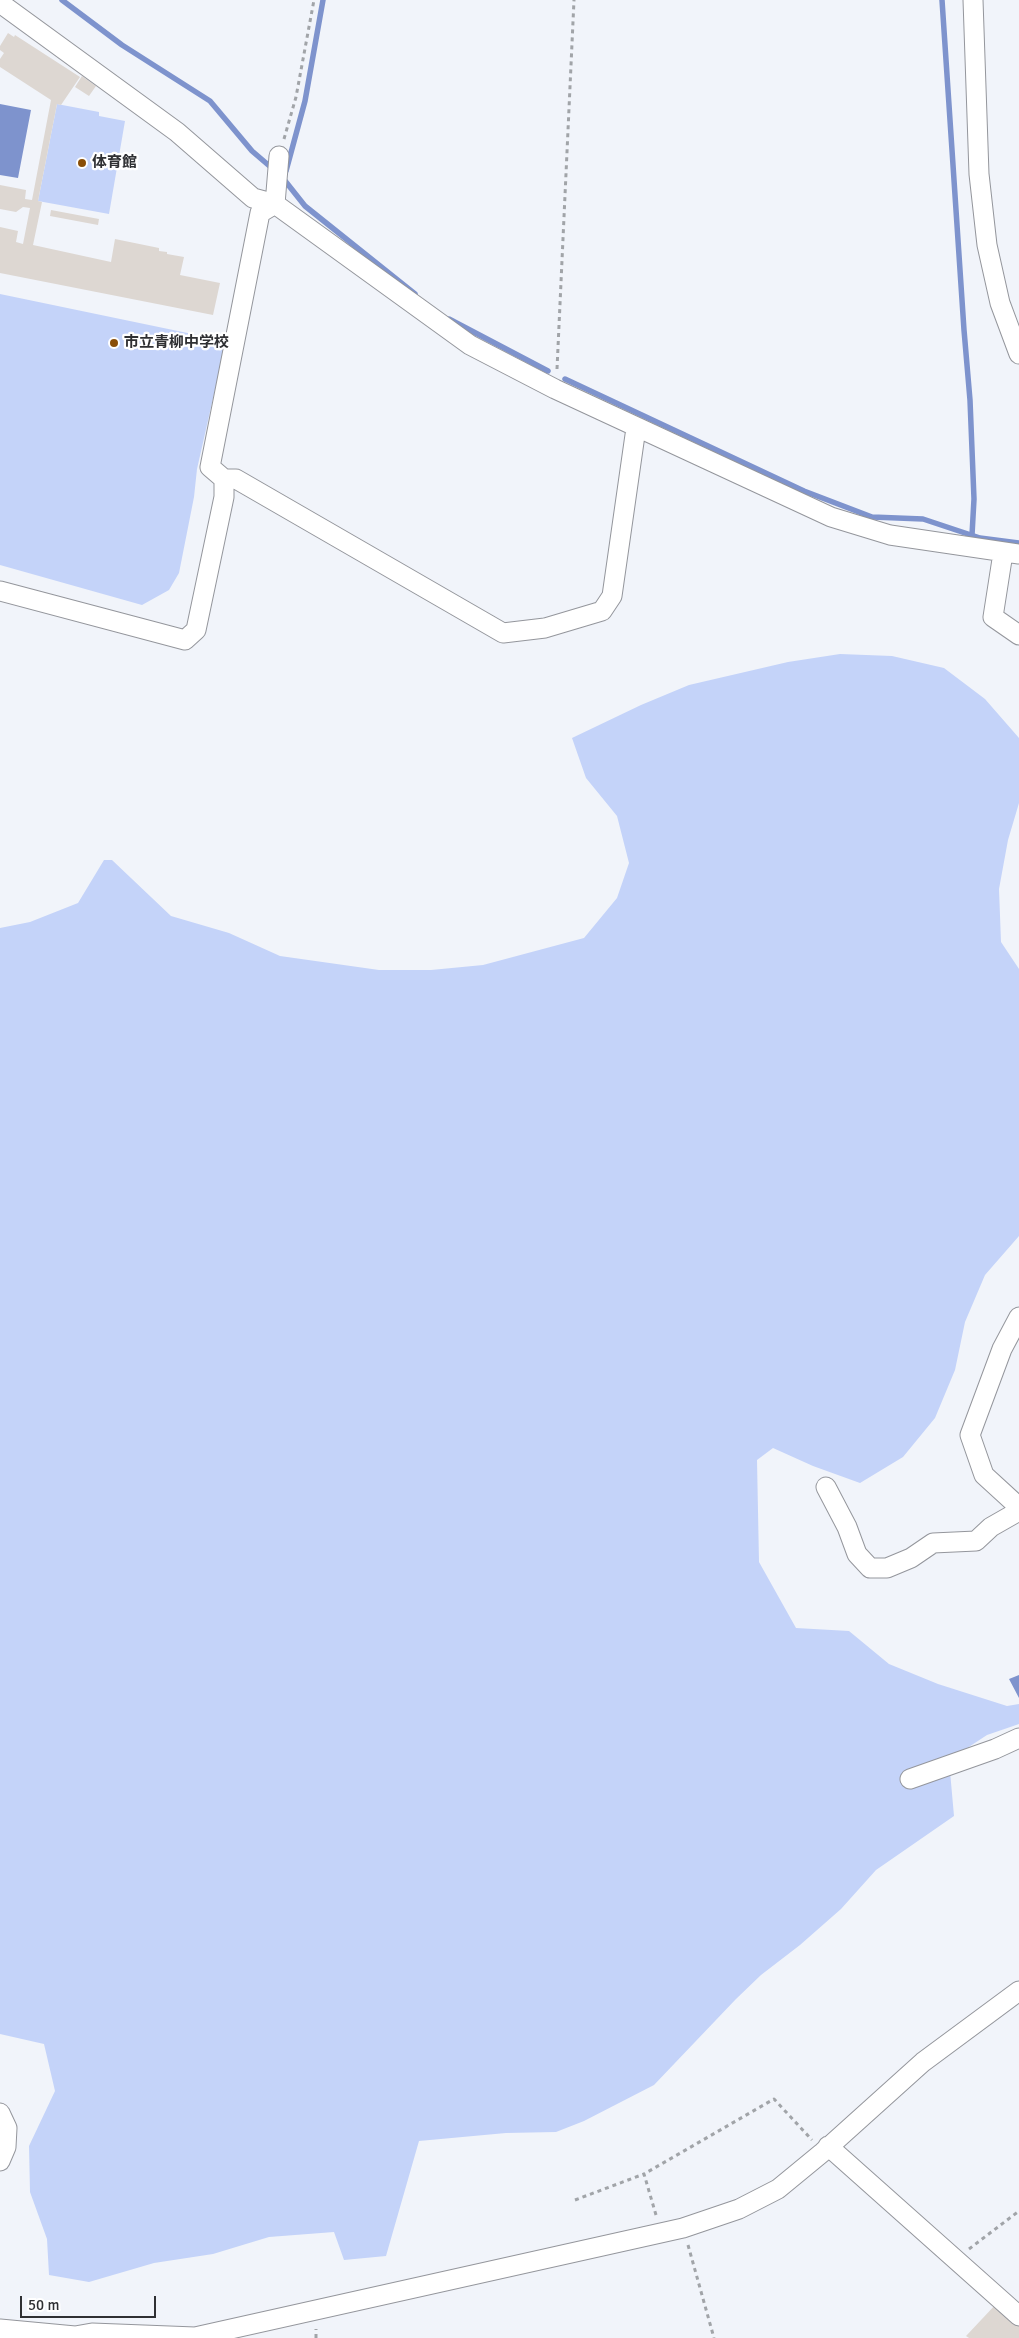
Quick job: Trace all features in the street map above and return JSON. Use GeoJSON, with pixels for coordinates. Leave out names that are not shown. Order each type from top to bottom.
{"type":"FeatureCollection","features":[{"type":"Feature","properties":{"kind":"street"},"geometry":{"type":"LineString","coordinates":[[973,0],[979,174],[987,245],[1000,303],[1019,354]]}},
{"type":"Feature","properties":{"kind":"street"},"geometry":{"type":"LineString","coordinates":[[1,8],[177,132],[253,198],[274,204],[470,345],[555,389],[810,508],[860,527],[890,535],[1011,554],[993,617],[1019,635]]}},
{"type":"Feature","properties":{"kind":"street"},"geometry":{"type":"LineString","coordinates":[[274,204],[278,156]]}},
{"type":"Feature","properties":{"kind":"street"},"geometry":{"type":"LineString","coordinates":[[274,204],[260,212],[210,467],[224,479],[236,478],[503,633],[545,628],[602,612],[612,596],[635,435],[639,428]]}},
{"type":"Feature","properties":{"kind":"street"},"geometry":{"type":"LineString","coordinates":[[0,590],[185,640],[196,630],[224,497],[224,479]]}},
{"type":"Feature","properties":{"kind":"street"},"geometry":{"type":"LineString","coordinates":[[1019,1317],[1002,1349],[970,1435],[984,1475],[1019,1507]]}},
{"type":"Feature","properties":{"kind":"street"},"geometry":{"type":"LineString","coordinates":[[826,1487],[847,1527],[857,1554],[870,1568],[887,1568],[911,1558],[933,1543],[976,1542],[991,1527],[1019,1511]]}},
{"type":"Feature","properties":{"kind":"street"},"geometry":{"type":"LineString","coordinates":[[910,1779],[995,1749],[1019,1738]]}},
{"type":"Feature","properties":{"kind":"street"},"geometry":{"type":"LineString","coordinates":[[0,2329],[75,2336],[92,2333],[194,2337],[683,2228],[739,2209],[778,2189],[826,2149],[923,2062],[1019,1991]]}},
{"type":"Feature","properties":{"kind":"street"},"geometry":{"type":"LineString","coordinates":[[0,2113],[7,2128],[6,2146],[0,2160]]}},
{"type":"Feature","properties":{"kind":"street"},"geometry":{"type":"LineString","coordinates":[[826,2149],[1019,2316]]}},
{"type":"Feature","properties":{"kind":"path"},"geometry":{"type":"LineString","coordinates":[[278,156],[296,97],[314,0]]}},
{"type":"Feature","properties":{"kind":"path"},"geometry":{"type":"LineString","coordinates":[[555,389],[574,0]]}},
{"type":"Feature","properties":{"kind":"path"},"geometry":{"type":"LineString","coordinates":[[575,2200],[644,2174],[774,2099],[826,2149]]}},
{"type":"Feature","properties":{"kind":"path"},"geometry":{"type":"LineString","coordinates":[[644,2174],[661,2233]]}},
{"type":"Feature","properties":{"kind":"path"},"geometry":{"type":"LineString","coordinates":[[954,2260],[1019,2210]]}},
{"type":"Feature","properties":{"kind":"path"},"geometry":{"type":"LineString","coordinates":[[683,2228],[714,2338]]}},
{"type":"Feature","properties":{"kind":"shaded area"},"geometry":{"type":"Polygon","coordinates":[[[0,104],[31,110],[18,178],[0,175],[0,104]]]}},
{"type":"Feature","properties":{"kind":"shaded area","name":"体育館"},"geometry":{"type":"Polygon","coordinates":[[[57,104],[99,112],[99,116],[125,121],[109,214],[38,201],[57,104]]]}},
{"type":"Feature","properties":{"kind":"shaded area"},"geometry":{"type":"Polygon","coordinates":[[[0,294],[226,341],[197,469],[194,497],[179,573],[169,590],[142,605],[0,565],[0,294]]]}},
{"type":"Feature","properties":{"kind":"shaded area"},"geometry":{"type":"Polygon","coordinates":[[[840,654],[892,656],[944,668],[985,699],[1019,738],[1019,803],[1008,840],[999,889],[1001,942],[1019,969],[1019,1236],[985,1275],[965,1322],[955,1370],[935,1418],[903,1457],[860,1483],[813,1466],[773,1448],[757,1460],[759,1562],[796,1628],[849,1631],[889,1664],[938,1684],[1007,1706],[1019,1704],[1019,1724],[987,1735],[949,1760],[954,1816],[876,1870],[841,1909],[800,1945],[761,1975],[736,1999],[654,2085],[584,2121],[556,2132],[506,2133],[419,2141],[386,2256],[344,2260],[334,2232],[269,2237],[213,2254],[154,2263],[89,2282],[49,2275],[47,2239],[30,2192],[29,2146],[55,2091],[44,2044],[0,2034],[0,928],[30,922],[78,903],[104,860],[112,860],[171,916],[229,933],[280,956],[379,970],[431,970],[483,965],[584,938],[617,898],[629,863],[617,816],[586,778],[572,738],[641,705],[689,685],[788,662],[840,654]]]}},
{"type":"Feature","properties":{"kind":"shaded area"},"geometry":{"type":"Polygon","coordinates":[[[1019,1675],[1019,1698],[1009,1679],[1019,1675]]]}},
{"type":"Feature","properties":{"kind":"building"},"geometry":{"type":"Polygon","coordinates":[[[8,33],[14,37],[15,35],[80,77],[61,105],[57,104],[38,201],[42,202],[33,245],[111,262],[115,239],[159,248],[159,251],[167,252],[167,254],[184,257],[180,275],[220,283],[213,315],[0,273],[0,227],[18,231],[16,242],[23,244],[30,208],[23,207],[16,212],[0,209],[0,185],[26,190],[25,199],[32,200],[51,100],[0,67],[0,59],[4,53],[0,50],[0,46],[8,33]]]}},
{"type":"Feature","properties":{"kind":"building"},"geometry":{"type":"Polygon","coordinates":[[[82,76],[96,86],[89,96],[75,87],[82,76]]]}},
{"type":"Feature","properties":{"kind":"building"},"geometry":{"type":"Polygon","coordinates":[[[51,210],[99,219],[98,225],[50,216],[51,210]]]}},
{"type":"Feature","properties":{"kind":"building"},"geometry":{"type":"Polygon","coordinates":[[[997,2303],[1019,2324],[1019,2338],[969,2338],[966,2336],[997,2303]]]}},
{"type":"Feature","properties":{"kind":"waterway"},"geometry":{"type":"LineString","coordinates":[[62,0],[122,45],[210,101],[252,151],[273,169]]}},
{"type":"Feature","properties":{"kind":"waterway"},"geometry":{"type":"LineString","coordinates":[[286,171],[305,101],[323,0]]}},
{"type":"Feature","properties":{"kind":"waterway"},"geometry":{"type":"LineString","coordinates":[[942,0],[970,400],[974,499],[972,535]]}},
{"type":"Feature","properties":{"kind":"waterway"},"geometry":{"type":"LineString","coordinates":[[282,177],[305,206],[415,294]]}},
{"type":"Feature","properties":{"kind":"waterway"},"geometry":{"type":"LineString","coordinates":[[449,319],[548,371]]}},
{"type":"Feature","properties":{"kind":"waterway"},"geometry":{"type":"LineString","coordinates":[[565,379],[804,491],[872,517],[923,519],[980,538],[1019,543]]}},
{"type":"Feature","properties":{"kind":"place","name":"体育館"},"geometry":{"type":"Point","coordinates":[82,163]}},
{"type":"Feature","properties":{"kind":"place","name":"市立青柳中学校"},"geometry":{"type":"Point","coordinates":[114,343]}}]}
